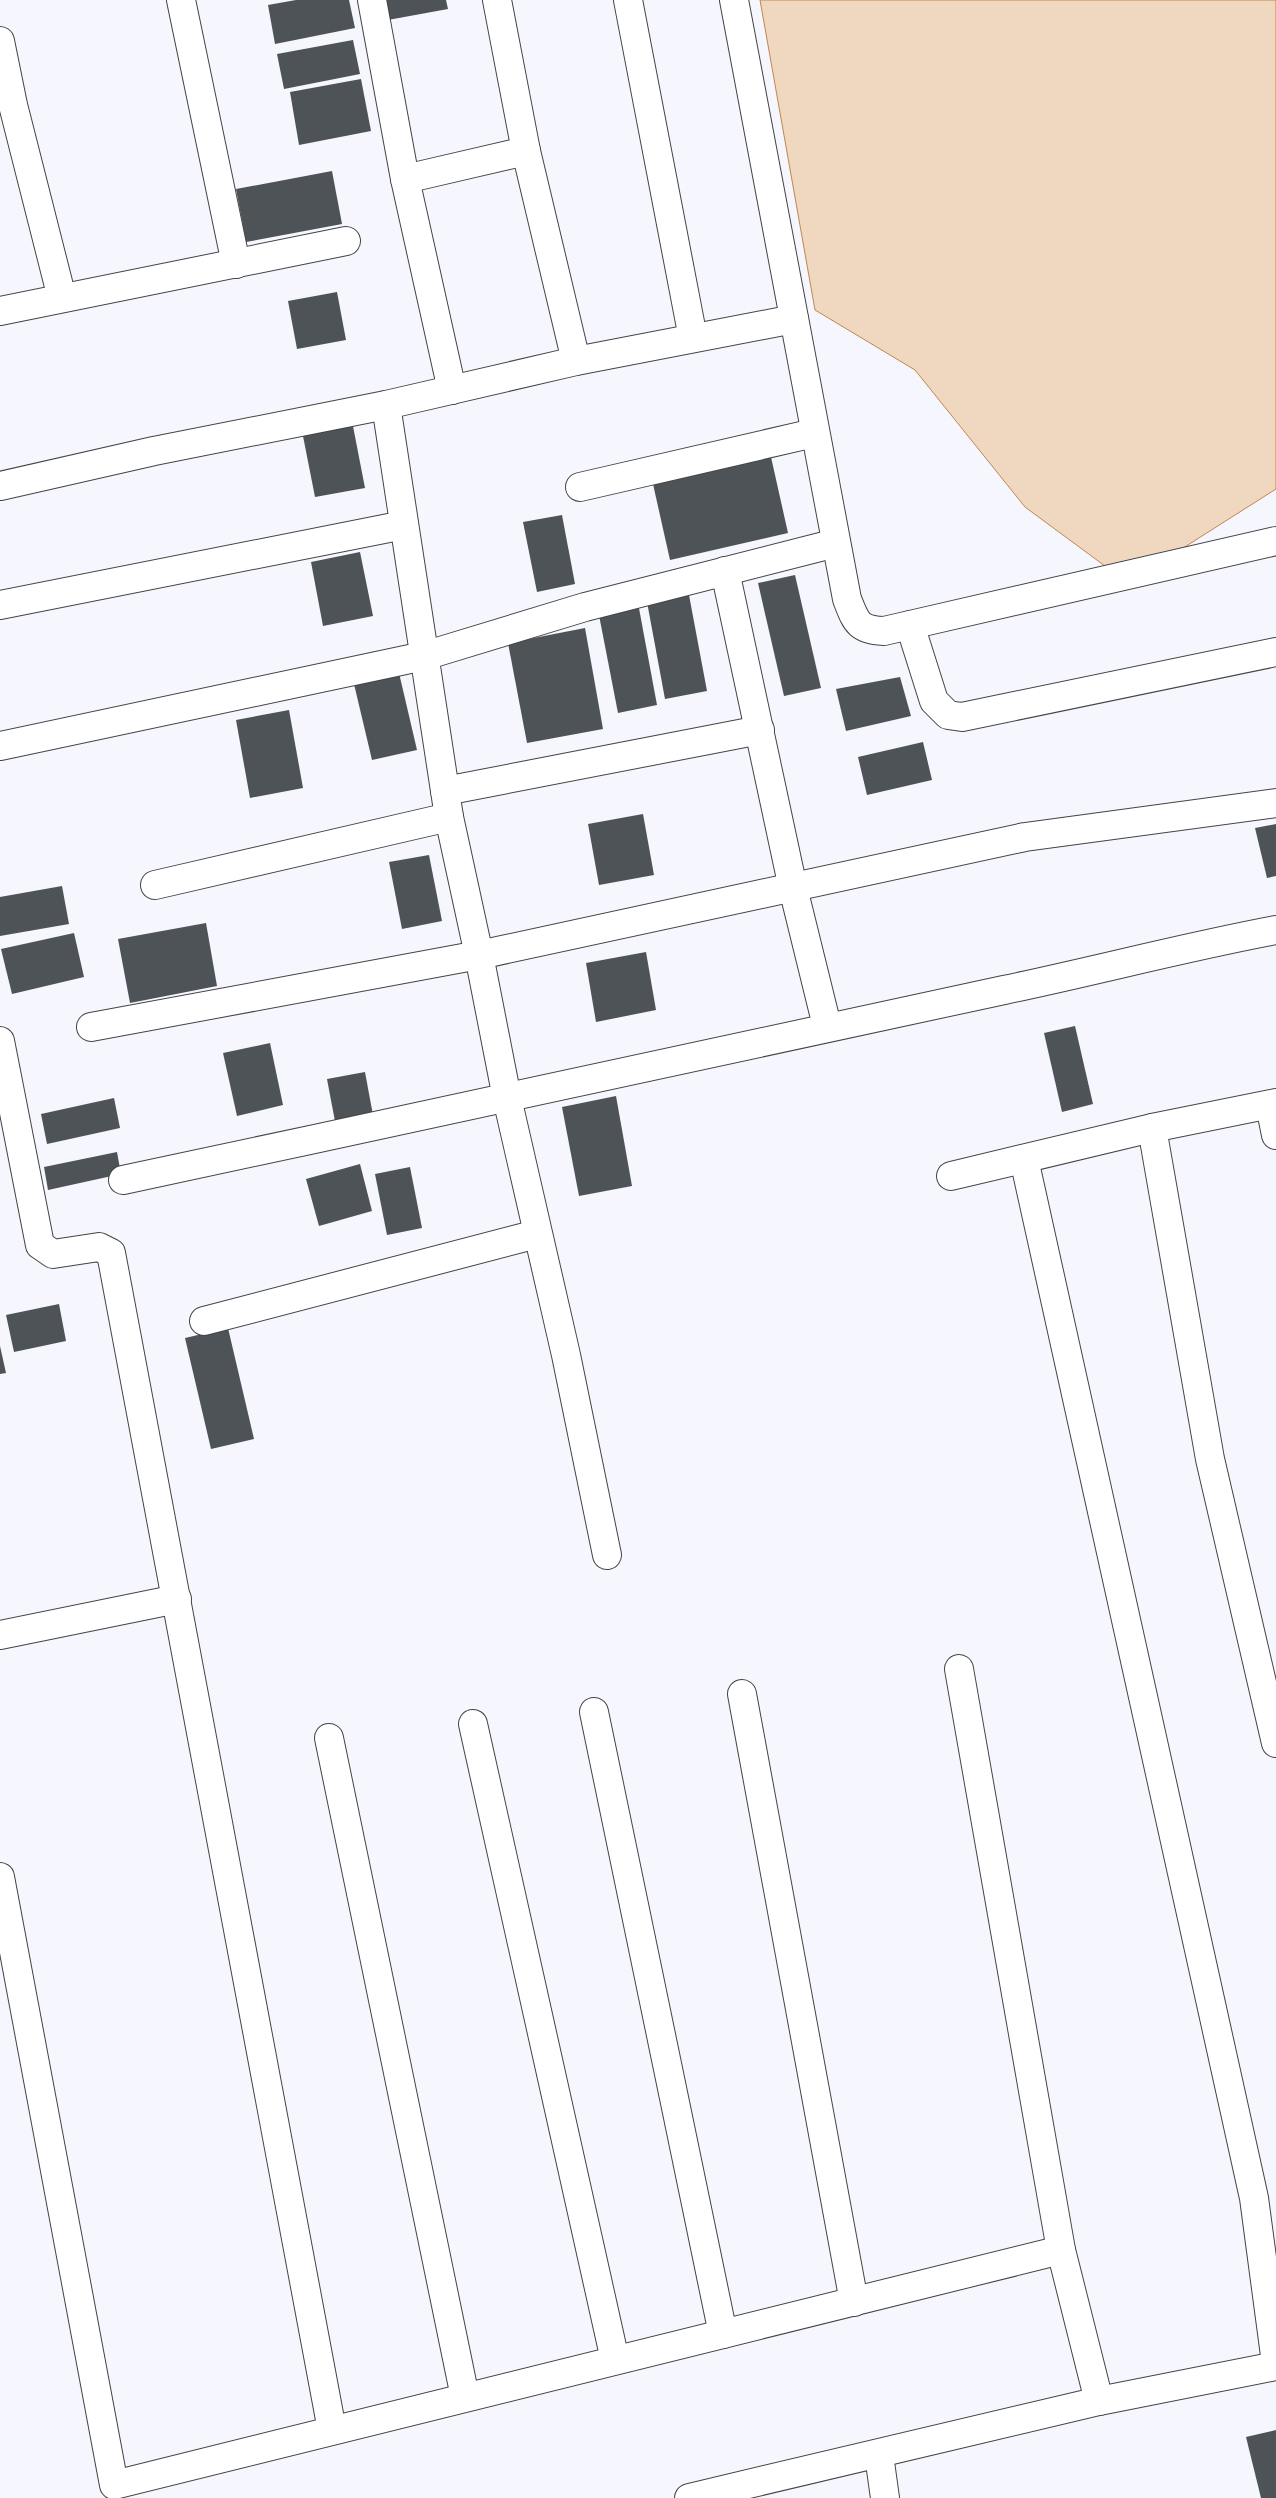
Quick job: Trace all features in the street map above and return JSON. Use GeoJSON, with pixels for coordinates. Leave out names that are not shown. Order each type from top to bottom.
{"type":"FeatureCollection","features":[{"type":"Feature","properties":{"kind":"street"},"geometry":{"type":"LineString","coordinates":[[181,0],[236,264]]}},
{"type":"Feature","properties":{"kind":"street"},"geometry":{"type":"LineString","coordinates":[[372,0],[405,180],[452,390]]}},
{"type":"Feature","properties":{"kind":"street"},"geometry":{"type":"LineString","coordinates":[[497,0],[526,151],[576,361]]}},
{"type":"Feature","properties":{"kind":"street"},"geometry":{"type":"LineString","coordinates":[[628,0],[693,338]]}},
{"type":"Feature","properties":{"kind":"street"},"geometry":{"type":"LineString","coordinates":[[734,0],[814,433],[848,599],[855,620],[868,630],[884,631],[1276,541]]}},
{"type":"Feature","properties":{"kind":"street"},"geometry":{"type":"LineString","coordinates":[[0,42],[6,106],[62,298]]}},
{"type":"Feature","properties":{"kind":"street"},"geometry":{"type":"LineString","coordinates":[[405,180],[526,151]]}},
{"type":"Feature","properties":{"kind":"street"},"geometry":{"type":"LineString","coordinates":[[0,312],[346,241]]}},
{"type":"Feature","properties":{"kind":"street"},"geometry":{"type":"LineString","coordinates":[[0,486],[154,451],[386,405],[576,361],[794,319]]}},
{"type":"Feature","properties":{"kind":"street"},"geometry":{"type":"LineString","coordinates":[[386,405],[447,804],[506,1098],[566,1355],[607,1555]]}},
{"type":"Feature","properties":{"kind":"street"},"geometry":{"type":"LineString","coordinates":[[580,487],[814,433]]}},
{"type":"Feature","properties":{"kind":"street"},"geometry":{"type":"LineString","coordinates":[[0,605],[404,525]]}},
{"type":"Feature","properties":{"kind":"street"},"geometry":{"type":"LineString","coordinates":[[0,746],[424,656],[585,607],[836,543]]}},
{"type":"Feature","properties":{"kind":"street"},"geometry":{"type":"LineString","coordinates":[[724,571],[793,888],[827,1026]]}},
{"type":"Feature","properties":{"kind":"street"},"geometry":{"type":"LineString","coordinates":[[910,625],[934,701],[948,715],[962,717],[1276,652]]}},
{"type":"Feature","properties":{"kind":"street"},"geometry":{"type":"LineString","coordinates":[[154,884],[447,804],[760,730]]}},
{"type":"Feature","properties":{"kind":"street"},"geometry":{"type":"LineString","coordinates":[[91,1027],[479,956],[1024,837],[1276,803]]}},
{"type":"Feature","properties":{"kind":"street"},"geometry":{"type":"LineString","coordinates":[[123,1180],[1276,930]]}},
{"type":"Feature","properties":{"kind":"street"},"geometry":{"type":"LineString","coordinates":[[0,1041],[40,1245],[54,1254],[99,1247],[111,1253],[178,1598],[332,2430]]}},
{"type":"Feature","properties":{"kind":"street"},"geometry":{"type":"LineString","coordinates":[[951,1176],[1152,1128],[1273,1104],[1276,1134]]}},
{"type":"Feature","properties":{"kind":"street"},"geometry":{"type":"LineString","coordinates":[[1152,1128],[1210,1459],[1276,1743]]}},
{"type":"Feature","properties":{"kind":"street"},"geometry":{"type":"LineString","coordinates":[[689,2498],[879,2455],[1099,2401],[1276,2364],[1254,2198],[1024,1160]]}},
{"type":"Feature","properties":{"kind":"street"},"geometry":{"type":"LineString","coordinates":[[204,1321],[537,1234]]}},
{"type":"Feature","properties":{"kind":"street"},"geometry":{"type":"LineString","coordinates":[[0,1635],[178,1598]]}},
{"type":"Feature","properties":{"kind":"street"},"geometry":{"type":"LineString","coordinates":[[959,1669],[1061,2250],[1099,2401]]}},
{"type":"Feature","properties":{"kind":"street"},"geometry":{"type":"LineString","coordinates":[[742,1694],[854,2302]]}},
{"type":"Feature","properties":{"kind":"street"},"geometry":{"type":"LineString","coordinates":[[594,1712],[723,2334]]}},
{"type":"Feature","properties":{"kind":"street"},"geometry":{"type":"LineString","coordinates":[[473,1724],[614,2360]]}},
{"type":"Feature","properties":{"kind":"street"},"geometry":{"type":"LineString","coordinates":[[329,1738],[465,2397]]}},
{"type":"Feature","properties":{"kind":"street"},"geometry":{"type":"LineString","coordinates":[[0,1877],[114,2485],[1061,2250]]}},
{"type":"Feature","properties":{"kind":"street"},"geometry":{"type":"LineString","coordinates":[[879,2455],[885,2498]]}},
{"type":"Feature","properties":{"kind":"shaded area"},"geometry":{"type":"Polygon","coordinates":[[[760,0],[1276,0],[1276,489],[1128,583],[1025,507],[915,370],[815,310],[760,0]]]}},
{"type":"Feature","properties":{"kind":"building"},"geometry":{"type":"Polygon","coordinates":[[[296,0],[349,0],[355,28],[275,44],[268,5],[296,0]]]}},
{"type":"Feature","properties":{"kind":"building"},"geometry":{"type":"Polygon","coordinates":[[[373,0],[446,0],[448,9],[377,22],[373,0]]]}},
{"type":"Feature","properties":{"kind":"building"},"geometry":{"type":"Polygon","coordinates":[[[353,40],[360,74],[284,89],[277,54],[353,40]]]}},
{"type":"Feature","properties":{"kind":"building"},"geometry":{"type":"Polygon","coordinates":[[[361,79],[371,131],[299,145],[290,92],[361,79]]]}},
{"type":"Feature","properties":{"kind":"building"},"geometry":{"type":"Polygon","coordinates":[[[332,171],[342,224],[246,242],[236,189],[332,171]]]}},
{"type":"Feature","properties":{"kind":"building"},"geometry":{"type":"Polygon","coordinates":[[[337,292],[346,340],[297,349],[288,301],[337,292]]]}},
{"type":"Feature","properties":{"kind":"building"},"geometry":{"type":"Polygon","coordinates":[[[352,421],[365,488],[315,497],[302,431],[352,421]]]}},
{"type":"Feature","properties":{"kind":"building"},"geometry":{"type":"Polygon","coordinates":[[[771,457],[788,533],[670,560],[653,484],[771,457]]]}},
{"type":"Feature","properties":{"kind":"building"},"geometry":{"type":"Polygon","coordinates":[[[562,515],[575,584],[537,592],[523,522],[562,515]]]}},
{"type":"Feature","properties":{"kind":"building"},"geometry":{"type":"Polygon","coordinates":[[[360,552],[373,616],[323,626],[311,562],[360,552]]]}},
{"type":"Feature","properties":{"kind":"building"},"geometry":{"type":"Polygon","coordinates":[[[795,575],[821,688],[784,696],[758,583],[795,575]]]}},
{"type":"Feature","properties":{"kind":"building"},"geometry":{"type":"Polygon","coordinates":[[[689,595],[707,691],[665,699],[647,602],[689,595]]]}},
{"type":"Feature","properties":{"kind":"building"},"geometry":{"type":"Polygon","coordinates":[[[638,603],[657,705],[618,713],[598,610],[638,603]]]}},
{"type":"Feature","properties":{"kind":"building"},"geometry":{"type":"Polygon","coordinates":[[[585,628],[603,729],[527,743],[508,643],[585,628]]]}},
{"type":"Feature","properties":{"kind":"building"},"geometry":{"type":"Polygon","coordinates":[[[399,673],[417,750],[372,760],[354,684],[399,673]]]}},
{"type":"Feature","properties":{"kind":"building"},"geometry":{"type":"Polygon","coordinates":[[[900,677],[911,716],[846,731],[836,689],[900,677]]]}},
{"type":"Feature","properties":{"kind":"building"},"geometry":{"type":"Polygon","coordinates":[[[289,710],[303,788],[250,798],[236,720],[289,710]]]}},
{"type":"Feature","properties":{"kind":"building"},"geometry":{"type":"Polygon","coordinates":[[[923,742],[932,780],[867,795],[858,757],[923,742]]]}},
{"type":"Feature","properties":{"kind":"building"},"geometry":{"type":"Polygon","coordinates":[[[643,814],[654,875],[599,885],[588,824],[643,814]]]}},
{"type":"Feature","properties":{"kind":"building"},"geometry":{"type":"Polygon","coordinates":[[[1276,824],[1276,876],[1267,878],[1255,828],[1276,824]]]}},
{"type":"Feature","properties":{"kind":"building"},"geometry":{"type":"Polygon","coordinates":[[[429,855],[442,921],[402,929],[389,862],[429,855]]]}},
{"type":"Feature","properties":{"kind":"building"},"geometry":{"type":"Polygon","coordinates":[[[62,886],[69,924],[0,936],[0,897],[62,886]]]}},
{"type":"Feature","properties":{"kind":"building"},"geometry":{"type":"Polygon","coordinates":[[[206,923],[217,986],[130,1003],[118,939],[206,923]]]}},
{"type":"Feature","properties":{"kind":"building"},"geometry":{"type":"Polygon","coordinates":[[[74,933],[84,977],[12,994],[1,949],[74,933]]]}},
{"type":"Feature","properties":{"kind":"building"},"geometry":{"type":"Polygon","coordinates":[[[646,952],[656,1010],[596,1022],[586,963],[646,952]]]}},
{"type":"Feature","properties":{"kind":"building"},"geometry":{"type":"Polygon","coordinates":[[[1075,1026],[1093,1104],[1062,1112],[1044,1033],[1075,1026]]]}},
{"type":"Feature","properties":{"kind":"building"},"geometry":{"type":"Polygon","coordinates":[[[270,1043],[283,1105],[237,1116],[223,1053],[270,1043]]]}},
{"type":"Feature","properties":{"kind":"building"},"geometry":{"type":"Polygon","coordinates":[[[365,1072],[375,1126],[337,1132],[327,1079],[365,1072]]]}},
{"type":"Feature","properties":{"kind":"building"},"geometry":{"type":"Polygon","coordinates":[[[616,1096],[632,1186],[579,1196],[562,1107],[616,1096]]]}},
{"type":"Feature","properties":{"kind":"building"},"geometry":{"type":"Polygon","coordinates":[[[114,1098],[120,1128],[47,1144],[41,1114],[114,1098]]]}},
{"type":"Feature","properties":{"kind":"building"},"geometry":{"type":"Polygon","coordinates":[[[117,1152],[121,1174],[48,1190],[44,1167],[117,1152]]]}},
{"type":"Feature","properties":{"kind":"building"},"geometry":{"type":"Polygon","coordinates":[[[360,1164],[372,1211],[319,1226],[306,1179],[360,1164]]]}},
{"type":"Feature","properties":{"kind":"building"},"geometry":{"type":"Polygon","coordinates":[[[410,1167],[422,1228],[387,1235],[375,1174],[410,1167]]]}},
{"type":"Feature","properties":{"kind":"building"},"geometry":{"type":"Polygon","coordinates":[[[59,1304],[66,1341],[14,1352],[6,1315],[59,1304]]]}},
{"type":"Feature","properties":{"kind":"building"},"geometry":{"type":"Polygon","coordinates":[[[228,1328],[254,1439],[211,1449],[185,1338],[228,1328]]]}},
{"type":"Feature","properties":{"kind":"building"},"geometry":{"type":"Polygon","coordinates":[[[0,1346],[6,1373],[0,1374],[0,1346]]]}},
{"type":"Feature","properties":{"kind":"building"},"geometry":{"type":"Polygon","coordinates":[[[1276,2430],[1276,2498],[1261,2498],[1246,2437],[1276,2430]]]}}]}
